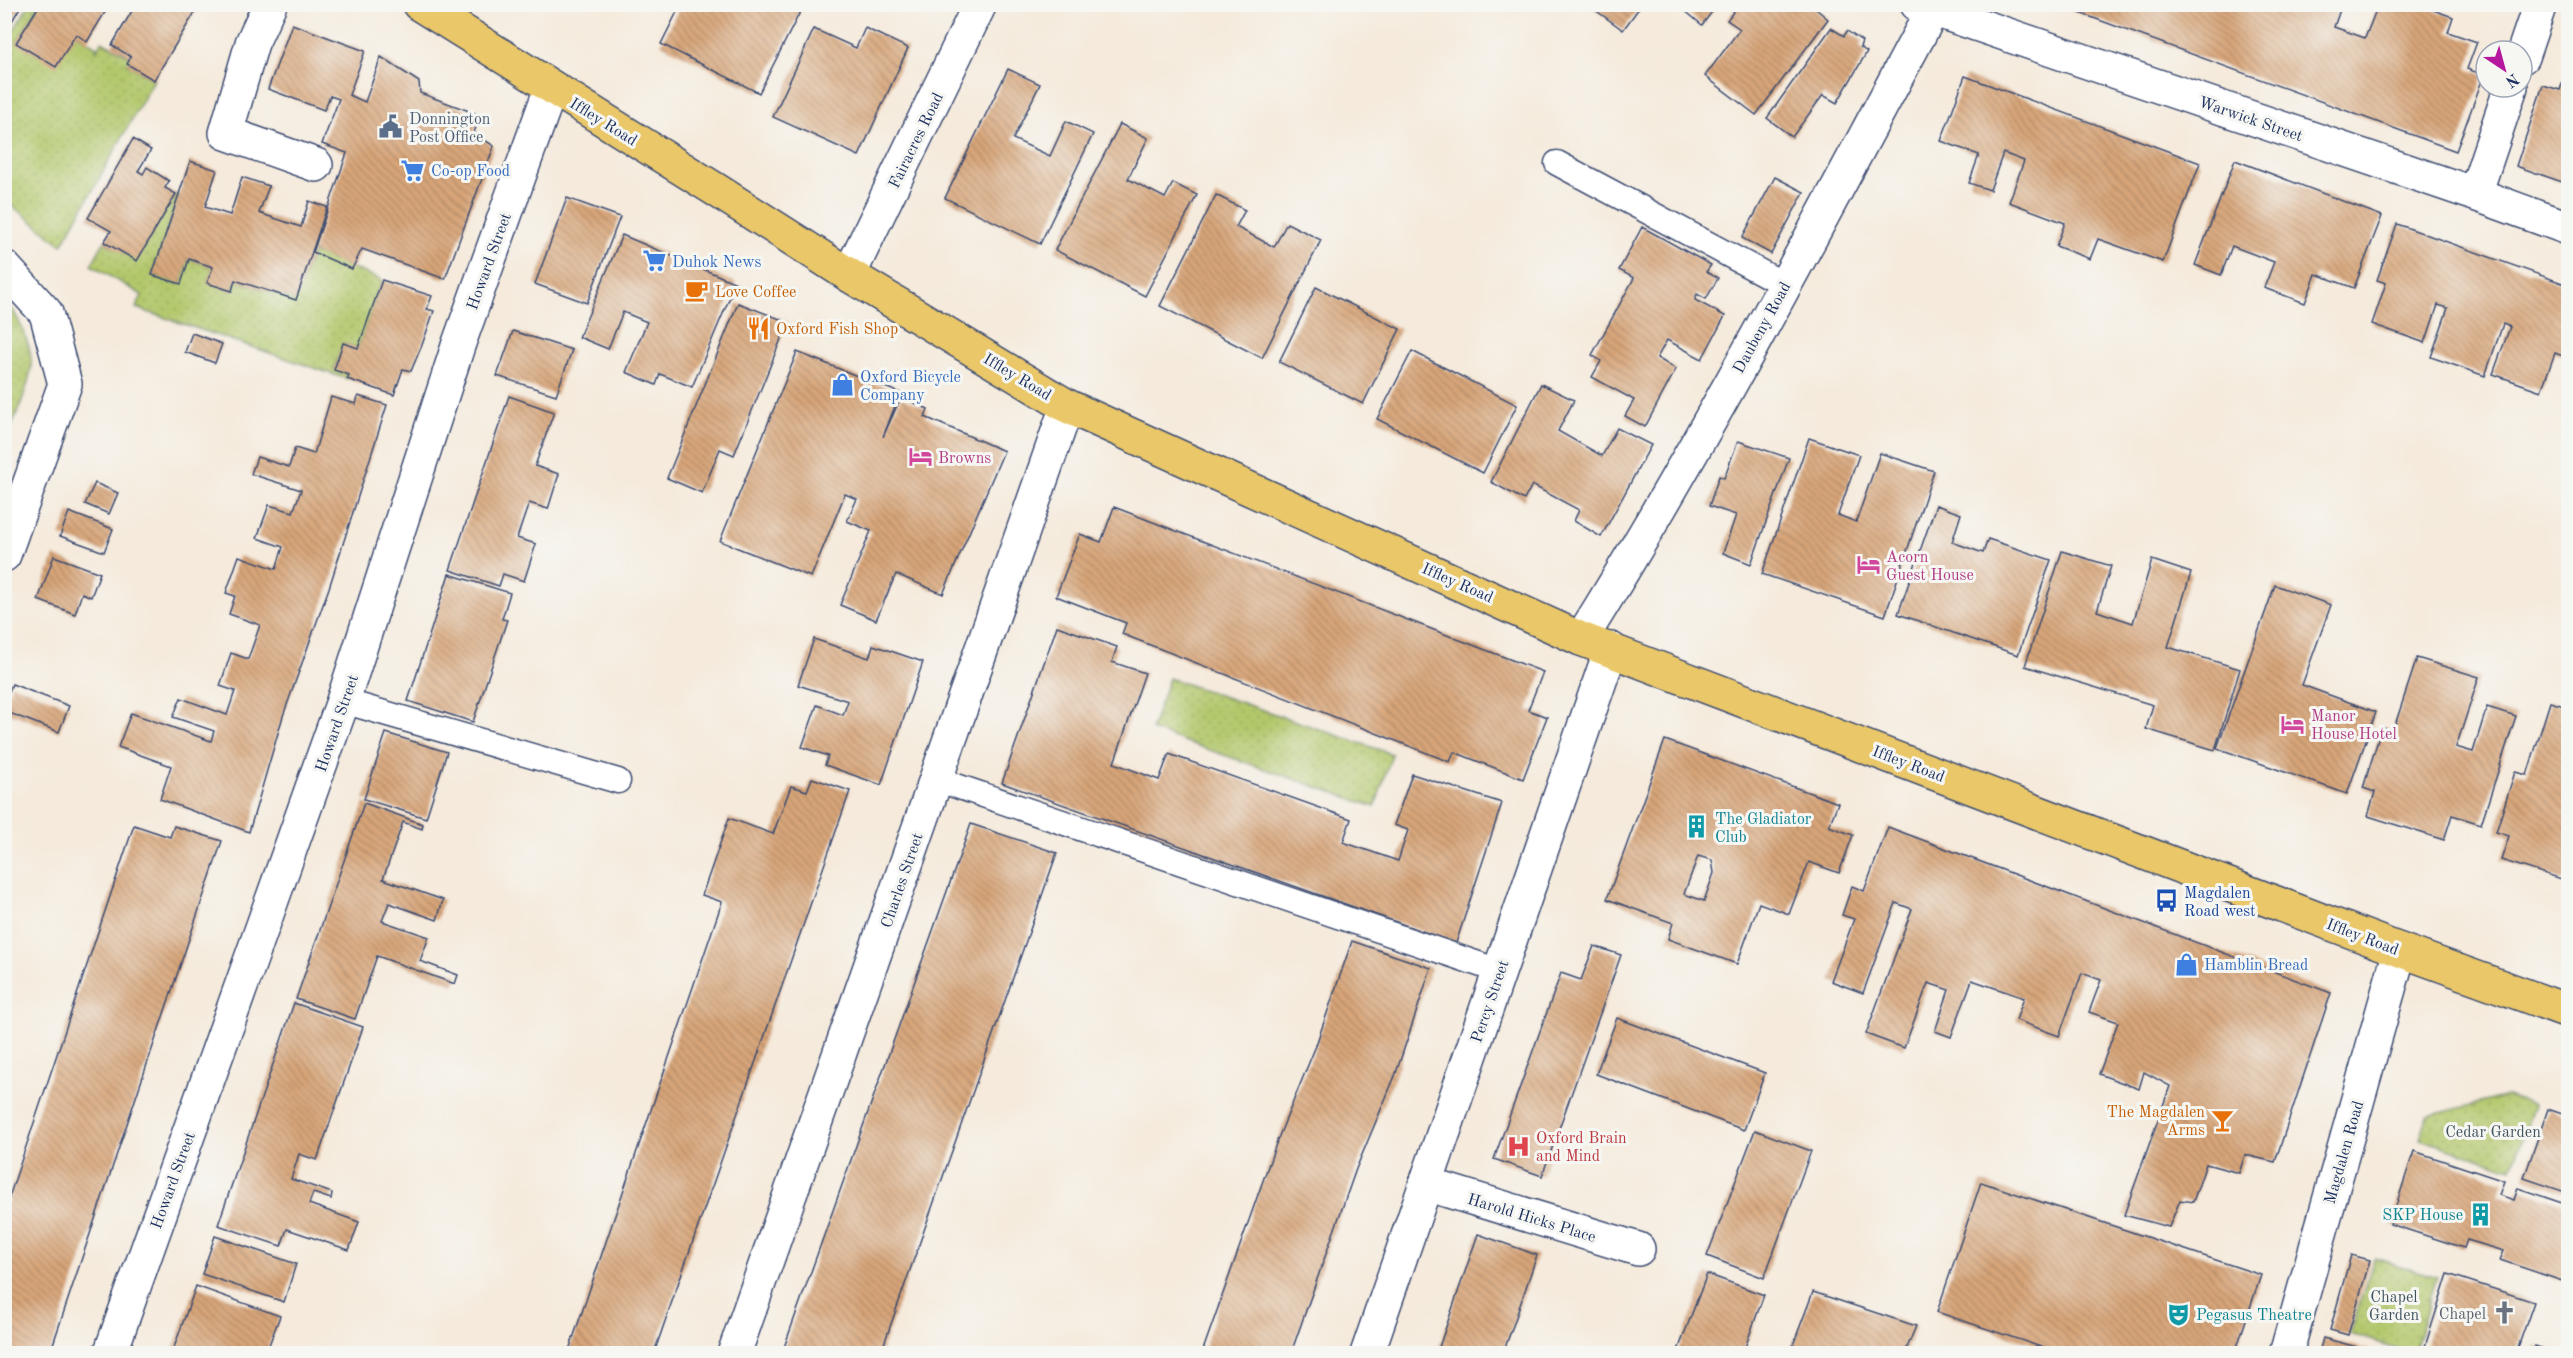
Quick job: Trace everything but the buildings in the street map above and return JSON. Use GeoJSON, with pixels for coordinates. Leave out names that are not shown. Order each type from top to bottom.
{"type":"FeatureCollection","features":[{"type":"Feature","properties":{"kind":"main road","name":"Iffley Road"},"geometry":{"type":"LineString","coordinates":[[419,4],[849,275],[1067,406],[1596,644],[2400,950],[2568,1011]]}},
{"type":"Feature","properties":{"kind":"street"},"geometry":{"type":"LineString","coordinates":[[270,4],[252,43],[226,133],[315,165]]}},
{"type":"Feature","properties":{"kind":"street","name":"Fairacres Road"},"geometry":{"type":"LineString","coordinates":[[849,275],[980,4]]}},
{"type":"Feature","properties":{"kind":"street"},"geometry":{"type":"LineString","coordinates":[[2528,39],[2540,4]]}},
{"type":"Feature","properties":{"kind":"street","name":"Warwick Street"},"geometry":{"type":"LineString","coordinates":[[1928,7],[2568,228]]}},
{"type":"Feature","properties":{"kind":"street","name":"Daubeny Road"},"geometry":{"type":"LineString","coordinates":[[1596,644],[1639,544],[1785,285],[1928,7]]}},
{"type":"Feature","properties":{"kind":"street","name":"Howard Street"},"geometry":{"type":"LineString","coordinates":[[110,1353],[343,701],[459,343],[551,88]]}},
{"type":"Feature","properties":{"kind":"street"},"geometry":{"type":"LineString","coordinates":[[2475,194],[2507,99]]}},
{"type":"Feature","properties":{"kind":"street"},"geometry":{"type":"LineString","coordinates":[[4,267],[46,313],[64,384],[11,517],[4,555]]}},
{"type":"Feature","properties":{"kind":"street","name":"Charles Street"},"geometry":{"type":"LineString","coordinates":[[734,1353],[1067,406]]}},
{"type":"Feature","properties":{"kind":"street","name":"Percy Street"},"geometry":{"type":"LineString","coordinates":[[1367,1353],[1499,971],[1596,644]]}},
{"type":"Feature","properties":{"kind":"street","name":"Magdalen Road"},"geometry":{"type":"LineString","coordinates":[[2286,1353],[2400,950]]}},
{"type":"Feature","properties":{"kind":"street","name":"Harold Hicks Place"},"geometry":{"type":"LineString","coordinates":[[1426,1184],[1638,1249]]}},
{"type":"Feature","properties":{"kind":"lane"},"geometry":{"type":"LineString","coordinates":[[1557,163],[1785,285]]}},
{"type":"Feature","properties":{"kind":"lane"},"geometry":{"type":"LineString","coordinates":[[343,701],[618,781]]}},
{"type":"Feature","properties":{"kind":"lane"},"geometry":{"type":"LineString","coordinates":[[936,779],[1499,971]]}},
{"type":"Feature","properties":{"kind":"green space"},"geometry":{"type":"Polygon","coordinates":[[[29,5],[39,5],[17,42],[76,34],[97,47],[95,52],[102,41],[131,57],[127,64],[154,80],[62,245],[5,200],[4,45],[29,5]]]}},
{"type":"Feature","properties":{"kind":"green space"},"geometry":{"type":"Polygon","coordinates":[[[176,194],[178,196],[152,275],[181,284],[189,259],[213,267],[208,282],[232,291],[235,280],[295,300],[313,252],[382,280],[358,348],[343,343],[334,369],[349,375],[347,379],[136,308],[142,295],[91,265],[104,242],[137,260],[176,194]]]}},
{"type":"Feature","properties":{"kind":"green space"},"geometry":{"type":"Polygon","coordinates":[[[9,302],[30,352],[31,368],[27,387],[5,443],[4,309],[9,302]]]}},
{"type":"Feature","properties":{"kind":"green space"},"geometry":{"type":"Polygon","coordinates":[[[1169,678],[1392,754],[1375,807],[1151,730],[1169,678]]]}},
{"type":"Feature","properties":{"kind":"green space","name":"Cedar Garden"},"geometry":{"type":"Polygon","coordinates":[[[2507,1096],[2534,1105],[2512,1169],[2420,1139],[2427,1116],[2507,1096]]]}},
{"type":"Feature","properties":{"kind":"green space","name":"Chapel Garden"},"geometry":{"type":"Polygon","coordinates":[[[2374,1258],[2437,1277],[2413,1353],[2350,1334],[2374,1258]]]}},
{"type":"Feature","properties":{"kind":"place","name":"Donnington Post Office"},"geometry":{"type":"Point","coordinates":[391,127]}},
{"type":"Feature","properties":{"kind":"place","name":"Co-op Food"},"geometry":{"type":"Point","coordinates":[413,170]}},
{"type":"Feature","properties":{"kind":"place","name":"Duhok News"},"geometry":{"type":"Point","coordinates":[654,261]}},
{"type":"Feature","properties":{"kind":"place","name":"Love Coffee"},"geometry":{"type":"Point","coordinates":[697,291]}},
{"type":"Feature","properties":{"kind":"place","name":"Oxford Fish Shop"},"geometry":{"type":"Point","coordinates":[758,328]}},
{"type":"Feature","properties":{"kind":"place","name":"Oxford Bicycle Company"},"geometry":{"type":"Point","coordinates":[842,385]}},
{"type":"Feature","properties":{"kind":"place","name":"Browns"},"geometry":{"type":"Point","coordinates":[920,457]}},
{"type":"Feature","properties":{"kind":"place","name":"Acorn Guest House"},"geometry":{"type":"Point","coordinates":[1868,565]}},
{"type":"Feature","properties":{"kind":"place","name":"Manor House Hotel"},"geometry":{"type":"Point","coordinates":[2293,724]}},
{"type":"Feature","properties":{"kind":"place","name":"The Gladiator Club"},"geometry":{"type":"Point","coordinates":[1697,827]}},
{"type":"Feature","properties":{"kind":"place","name":"Magdalen Road west"},"geometry":{"type":"Point","coordinates":[2166,901]}},
{"type":"Feature","properties":{"kind":"place","name":"Hamblin Bread"},"geometry":{"type":"Point","coordinates":[2186,964]}},
{"type":"Feature","properties":{"kind":"place","name":"The Magdalen Arms"},"geometry":{"type":"Point","coordinates":[2223,1120]}},
{"type":"Feature","properties":{"kind":"place","name":"Oxford Brain and Mind"},"geometry":{"type":"Point","coordinates":[1518,1146]}},
{"type":"Feature","properties":{"kind":"place","name":"SKP House"},"geometry":{"type":"Point","coordinates":[2481,1214]}},
{"type":"Feature","properties":{"kind":"place","name":"Chapel"},"geometry":{"type":"Point","coordinates":[2504,1313]}},
{"type":"Feature","properties":{"kind":"place","name":"Pegasus Theatre"},"geometry":{"type":"Point","coordinates":[2178,1314]}}]}
